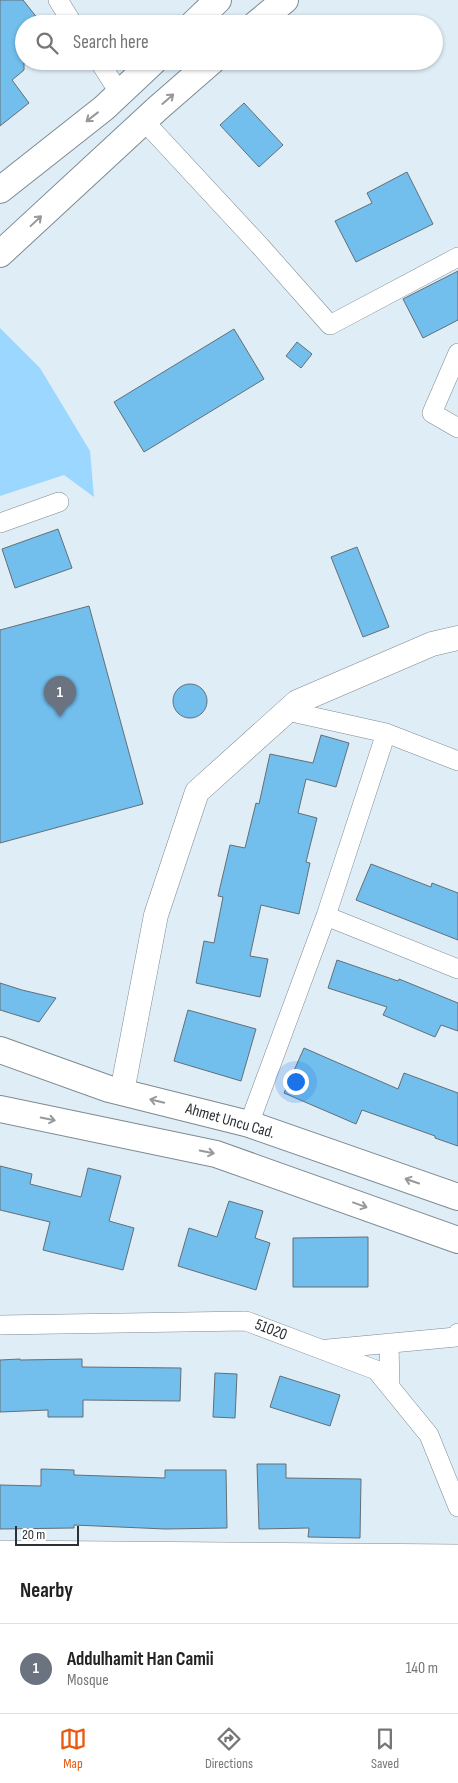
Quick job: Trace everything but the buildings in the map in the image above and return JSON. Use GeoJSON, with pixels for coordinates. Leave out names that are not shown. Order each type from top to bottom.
{"type":"FeatureCollection","features":[{"type":"Feature","properties":{"kind":"main road"},"geometry":{"type":"LineString","coordinates":[[202,15],[218,0]]}},
{"type":"Feature","properties":{"kind":"main road"},"geometry":{"type":"LineString","coordinates":[[267,15],[285,0]]}},
{"type":"Feature","properties":{"kind":"main road"},"geometry":{"type":"LineString","coordinates":[[0,190],[120,94],[145,70]]}},
{"type":"Feature","properties":{"kind":"main road"},"geometry":{"type":"LineString","coordinates":[[0,254],[202,70]]}},
{"type":"Feature","properties":{"kind":"main road","name":"Ahmet Uncu Cad."},"geometry":{"type":"LineString","coordinates":[[0,1050],[109,1090],[249,1124],[458,1197]]}},
{"type":"Feature","properties":{"kind":"main road"},"geometry":{"type":"LineString","coordinates":[[0,1110],[216,1154],[458,1240]]}},
{"type":"Feature","properties":{"kind":"street"},"geometry":{"type":"LineString","coordinates":[[58,0],[68,15]]}},
{"type":"Feature","properties":{"kind":"street"},"geometry":{"type":"LineString","coordinates":[[105,70],[120,94]]}},
{"type":"Feature","properties":{"kind":"street"},"geometry":{"type":"LineString","coordinates":[[144,122],[260,246],[330,325],[458,257]]}},
{"type":"Feature","properties":{"kind":"street"},"geometry":{"type":"LineString","coordinates":[[458,353],[432,413],[458,428]]}},
{"type":"Feature","properties":{"kind":"street"},"geometry":{"type":"LineString","coordinates":[[0,523],[59,502]]}},
{"type":"Feature","properties":{"kind":"street"},"geometry":{"type":"LineString","coordinates":[[122,1092],[156,915],[196,792],[297,702],[423,648],[458,638]]}},
{"type":"Feature","properties":{"kind":"street"},"geometry":{"type":"LineString","coordinates":[[287,711],[386,733],[458,761]]}},
{"type":"Feature","properties":{"kind":"street"},"geometry":{"type":"LineString","coordinates":[[249,1124],[326,916],[386,733]]}},
{"type":"Feature","properties":{"kind":"street"},"geometry":{"type":"LineString","coordinates":[[326,916],[458,968]]}},
{"type":"Feature","properties":{"kind":"street","name":"51020"},"geometry":{"type":"LineString","coordinates":[[0,1324],[246,1320],[376,1370],[429,1435],[458,1507]]}},
{"type":"Feature","properties":{"kind":"street"},"geometry":{"type":"LineString","coordinates":[[322,1350],[456,1337],[458,1333]]}},
{"type":"Feature","properties":{"kind":"street"},"geometry":{"type":"LineString","coordinates":[[389,1343],[390,1387]]}},
{"type":"Feature","properties":{"kind":"street"},"geometry":{"type":"LineString","coordinates":[[0,1550],[458,1554]]}},
{"type":"Feature","properties":{"kind":"shaded area"},"geometry":{"type":"Polygon","coordinates":[[[0,328],[40,368],[90,451],[94,497],[64,475],[0,496],[0,328]]]}},
{"type":"Feature","properties":{"kind":"place","name":"Addulhamit Han Camii"},"geometry":{"type":"Point","coordinates":[60,717]}}]}
